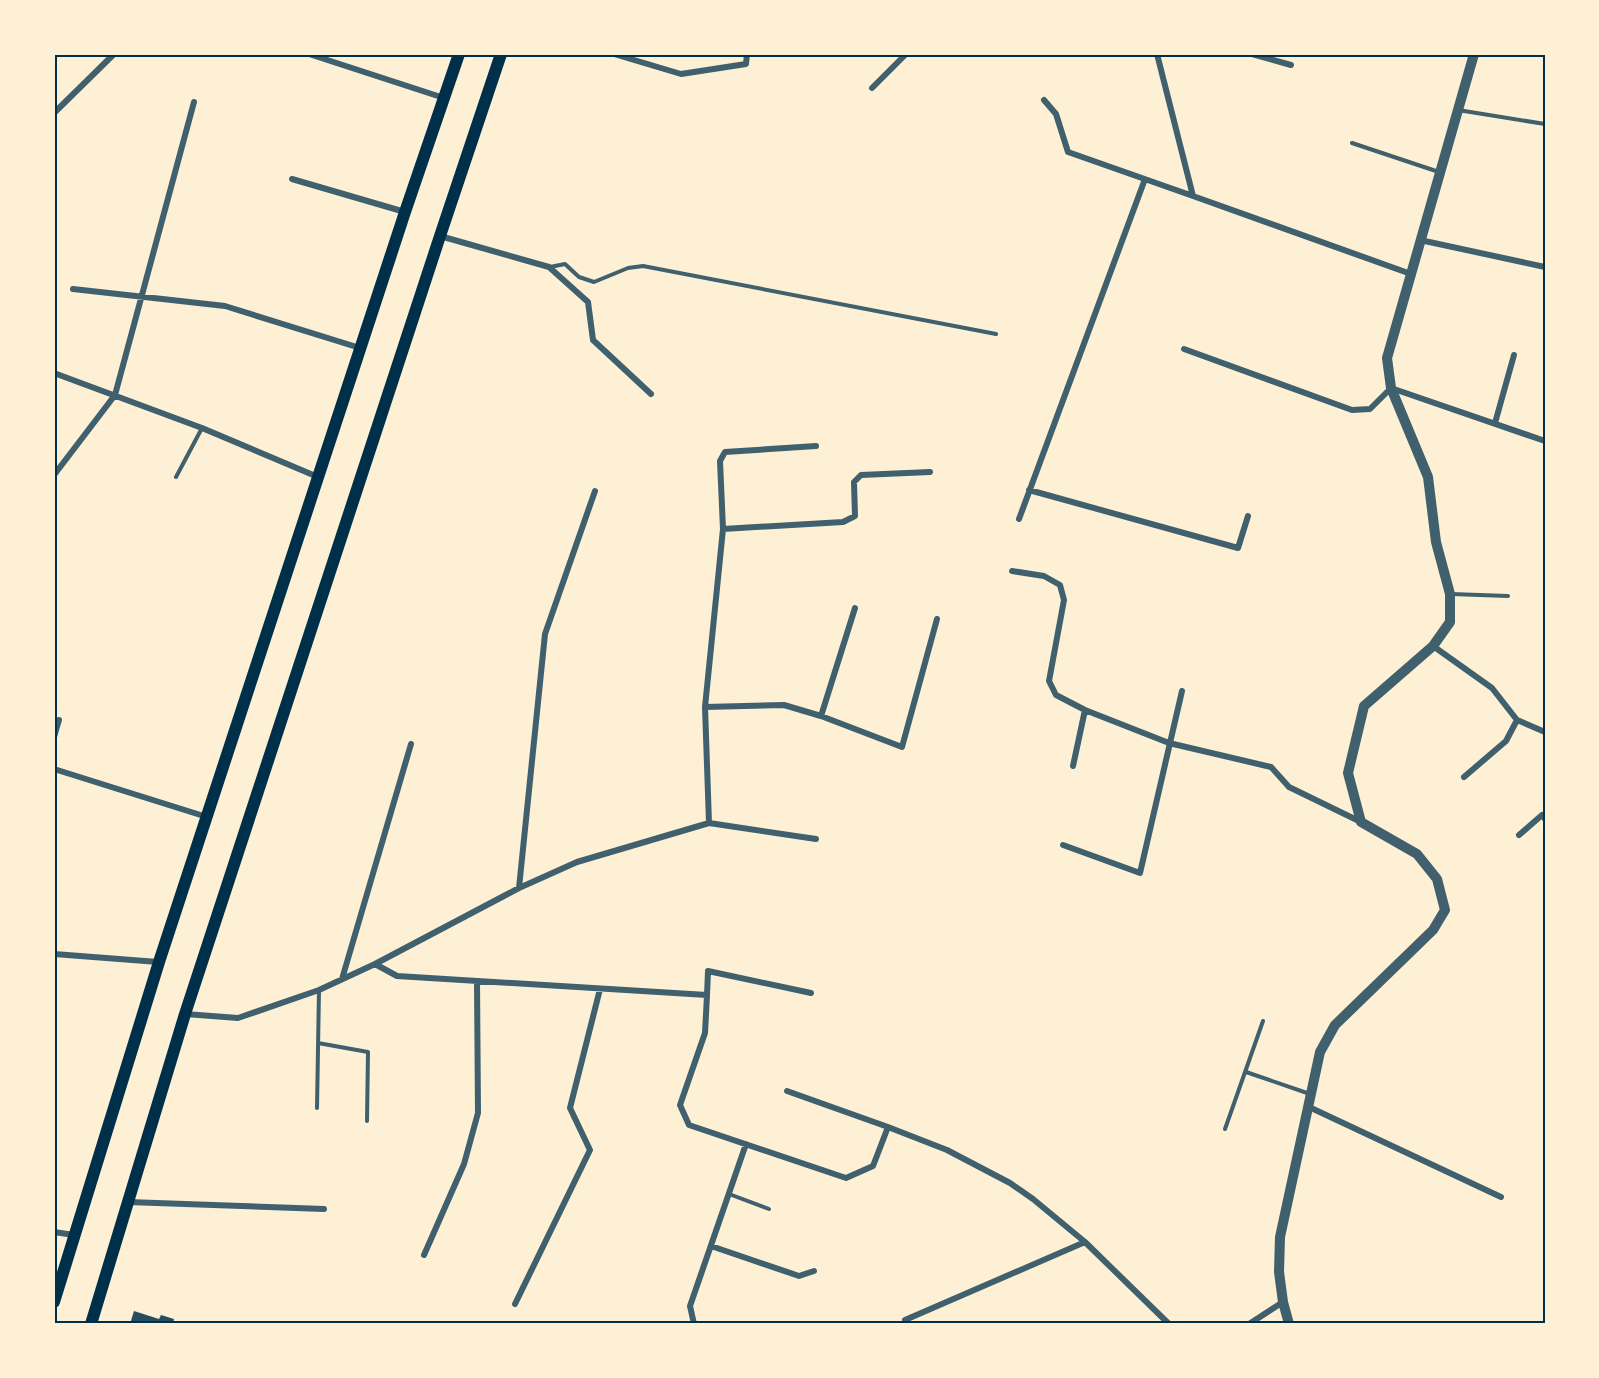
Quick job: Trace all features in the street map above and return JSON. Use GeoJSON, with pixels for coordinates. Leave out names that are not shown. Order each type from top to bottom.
{"type":"FeatureCollection","features":[{"type":"Feature","properties":{"kind":"main road"},"geometry":{"type":"LineString","coordinates":[[54,1302],[159,962],[459,54]]}},
{"type":"Feature","properties":{"kind":"main road"},"geometry":{"type":"LineString","coordinates":[[91,1324],[184,1014],[501,54]]}},
{"type":"Feature","properties":{"kind":"street"},"geometry":{"type":"LineString","coordinates":[[54,113],[114,54]]}},
{"type":"Feature","properties":{"kind":"street"},"geometry":{"type":"LineString","coordinates":[[309,54],[444,99]]}},
{"type":"Feature","properties":{"kind":"street"},"geometry":{"type":"LineString","coordinates":[[614,54],[681,74],[746,64],[747,54]]}},
{"type":"Feature","properties":{"kind":"street"},"geometry":{"type":"LineString","coordinates":[[872,88],[906,54]]}},
{"type":"Feature","properties":{"kind":"street"},"geometry":{"type":"LineString","coordinates":[[1157,54],[1193,196]]}},
{"type":"Feature","properties":{"kind":"street"},"geometry":{"type":"LineString","coordinates":[[1252,54],[1291,65]]}},
{"type":"Feature","properties":{"kind":"street"},"geometry":{"type":"LineString","coordinates":[[1361,822],[1348,773],[1364,706],[1433,646],[1450,622],[1450,594],[1436,542],[1428,477],[1391,388],[1387,358],[1474,54]]}},
{"type":"Feature","properties":{"kind":"street"},"geometry":{"type":"LineString","coordinates":[[1044,100],[1056,114],[1068,152],[1411,274]]}},
{"type":"Feature","properties":{"kind":"street"},"geometry":{"type":"LineString","coordinates":[[54,475],[116,395],[194,102]]}},
{"type":"Feature","properties":{"kind":"street"},"geometry":{"type":"LineString","coordinates":[[292,179],[405,212]]}},
{"type":"Feature","properties":{"kind":"street"},"geometry":{"type":"LineString","coordinates":[[1019,519],[1145,179]]}},
{"type":"Feature","properties":{"kind":"street"},"geometry":{"type":"LineString","coordinates":[[440,236],[549,267],[588,302],[593,340],[651,394]]}},
{"type":"Feature","properties":{"kind":"street"},"geometry":{"type":"LineString","coordinates":[[1420,240],[1545,267]]}},
{"type":"Feature","properties":{"kind":"street"},"geometry":{"type":"LineString","coordinates":[[73,289],[225,306],[361,348]]}},
{"type":"Feature","properties":{"kind":"street"},"geometry":{"type":"LineString","coordinates":[[1184,349],[1352,410],[1370,409],[1391,388]]}},
{"type":"Feature","properties":{"kind":"street"},"geometry":{"type":"LineString","coordinates":[[1495,423],[1514,355]]}},
{"type":"Feature","properties":{"kind":"street"},"geometry":{"type":"LineString","coordinates":[[54,373],[202,428],[319,478]]}},
{"type":"Feature","properties":{"kind":"street"},"geometry":{"type":"LineString","coordinates":[[1391,388],[1545,441]]}},
{"type":"Feature","properties":{"kind":"street"},"geometry":{"type":"LineString","coordinates":[[709,823],[705,706],[723,529],[720,461],[725,452],[816,446]]}},
{"type":"Feature","properties":{"kind":"street"},"geometry":{"type":"LineString","coordinates":[[723,529],[843,522],[855,516],[854,482],[861,475],[930,472]]}},
{"type":"Feature","properties":{"kind":"street"},"geometry":{"type":"LineString","coordinates":[[1029,490],[1239,548],[1248,516]]}},
{"type":"Feature","properties":{"kind":"street"},"geometry":{"type":"LineString","coordinates":[[519,888],[545,634],[595,491]]}},
{"type":"Feature","properties":{"kind":"street"},"geometry":{"type":"LineString","coordinates":[[1012,570],[1044,576],[1060,585],[1064,600],[1049,681],[1056,695],[1085,710],[1168,743],[1271,767],[1289,787],[1361,822],[1417,854],[1437,879],[1445,910],[1433,930],[1335,1024],[1320,1052],[1280,1237],[1279,1272],[1283,1302],[1290,1324]]}},
{"type":"Feature","properties":{"kind":"street"},"geometry":{"type":"LineString","coordinates":[[821,716],[855,608]]}},
{"type":"Feature","properties":{"kind":"street"},"geometry":{"type":"LineString","coordinates":[[705,706],[784,705],[821,716],[902,747],[937,619]]}},
{"type":"Feature","properties":{"kind":"street"},"geometry":{"type":"LineString","coordinates":[[1433,646],[1492,688],[1517,720],[1545,732]]}},
{"type":"Feature","properties":{"kind":"street"},"geometry":{"type":"LineString","coordinates":[[1063,845],[1140,873],[1168,743],[1182,691]]}},
{"type":"Feature","properties":{"kind":"street"},"geometry":{"type":"LineString","coordinates":[[1073,766],[1085,710]]}},
{"type":"Feature","properties":{"kind":"street"},"geometry":{"type":"LineString","coordinates":[[54,737],[59,720]]}},
{"type":"Feature","properties":{"kind":"street"},"geometry":{"type":"LineString","coordinates":[[1464,777],[1506,741],[1517,720]]}},
{"type":"Feature","properties":{"kind":"street"},"geometry":{"type":"LineString","coordinates":[[342,979],[411,744]]}},
{"type":"Feature","properties":{"kind":"street"},"geometry":{"type":"LineString","coordinates":[[54,769],[207,817]]}},
{"type":"Feature","properties":{"kind":"street"},"geometry":{"type":"LineString","coordinates":[[1519,835],[1542,815],[1545,819]]}},
{"type":"Feature","properties":{"kind":"street"},"geometry":{"type":"LineString","coordinates":[[184,1014],[238,1018],[319,990],[375,964],[519,888],[577,862],[709,823],[816,839]]}},
{"type":"Feature","properties":{"kind":"street"},"geometry":{"type":"LineString","coordinates":[[54,954],[159,962]]}},
{"type":"Feature","properties":{"kind":"street"},"geometry":{"type":"LineString","coordinates":[[375,964],[397,976],[706,995]]}},
{"type":"Feature","properties":{"kind":"street"},"geometry":{"type":"LineString","coordinates":[[811,993],[708,971],[705,1033],[680,1105],[688,1125],[846,1178],[873,1166],[888,1127]]}},
{"type":"Feature","properties":{"kind":"street"},"geometry":{"type":"LineString","coordinates":[[424,1255],[464,1164],[478,1113],[477,981]]}},
{"type":"Feature","properties":{"kind":"street"},"geometry":{"type":"LineString","coordinates":[[515,1304],[590,1150],[570,1108],[600,989]]}},
{"type":"Feature","properties":{"kind":"street"},"geometry":{"type":"LineString","coordinates":[[787,1091],[947,1150],[1010,1183],[1033,1198],[1085,1242],[1169,1324]]}},
{"type":"Feature","properties":{"kind":"street"},"geometry":{"type":"LineString","coordinates":[[1309,1107],[1501,1197]]}},
{"type":"Feature","properties":{"kind":"street"},"geometry":{"type":"LineString","coordinates":[[684,1324],[693,1323],[690,1306],[746,1144]]}},
{"type":"Feature","properties":{"kind":"street"},"geometry":{"type":"LineString","coordinates":[[128,1202],[324,1209]]}},
{"type":"Feature","properties":{"kind":"street"},"geometry":{"type":"LineString","coordinates":[[54,1232],[75,1235]]}},
{"type":"Feature","properties":{"kind":"street"},"geometry":{"type":"LineString","coordinates":[[905,1320],[1085,1242]]}},
{"type":"Feature","properties":{"kind":"street"},"geometry":{"type":"LineString","coordinates":[[711,1246],[799,1276],[814,1270]]}},
{"type":"Feature","properties":{"kind":"street"},"geometry":{"type":"LineString","coordinates":[[1249,1324],[1283,1302]]}},
{"type":"Feature","properties":{"kind":"lane"},"geometry":{"type":"LineString","coordinates":[[1457,110],[1545,124]]}},
{"type":"Feature","properties":{"kind":"lane"},"geometry":{"type":"LineString","coordinates":[[1352,143],[1439,173]]}},
{"type":"Feature","properties":{"kind":"lane"},"geometry":{"type":"LineString","coordinates":[[549,267],[565,264],[579,277],[594,282],[628,268],[643,266],[996,334]]}},
{"type":"Feature","properties":{"kind":"lane"},"geometry":{"type":"LineString","coordinates":[[176,477],[202,428]]}},
{"type":"Feature","properties":{"kind":"lane"},"geometry":{"type":"LineString","coordinates":[[1450,594],[1508,596]]}},
{"type":"Feature","properties":{"kind":"lane"},"geometry":{"type":"LineString","coordinates":[[317,1108],[319,990]]}},
{"type":"Feature","properties":{"kind":"lane"},"geometry":{"type":"LineString","coordinates":[[1225,1129],[1263,1021]]}},
{"type":"Feature","properties":{"kind":"lane"},"geometry":{"type":"LineString","coordinates":[[318,1043],[368,1052],[367,1121]]}},
{"type":"Feature","properties":{"kind":"lane"},"geometry":{"type":"LineString","coordinates":[[1246,1072],[1311,1094]]}},
{"type":"Feature","properties":{"kind":"lane"},"geometry":{"type":"LineString","coordinates":[[729,1194],[769,1209]]}},
{"type":"Feature","properties":{"kind":"building"},"geometry":{"type":"Polygon","coordinates":[[[134,1311],[159,1319],[161,1315],[174,1319],[173,1324],[130,1324],[134,1311]]]}}]}
